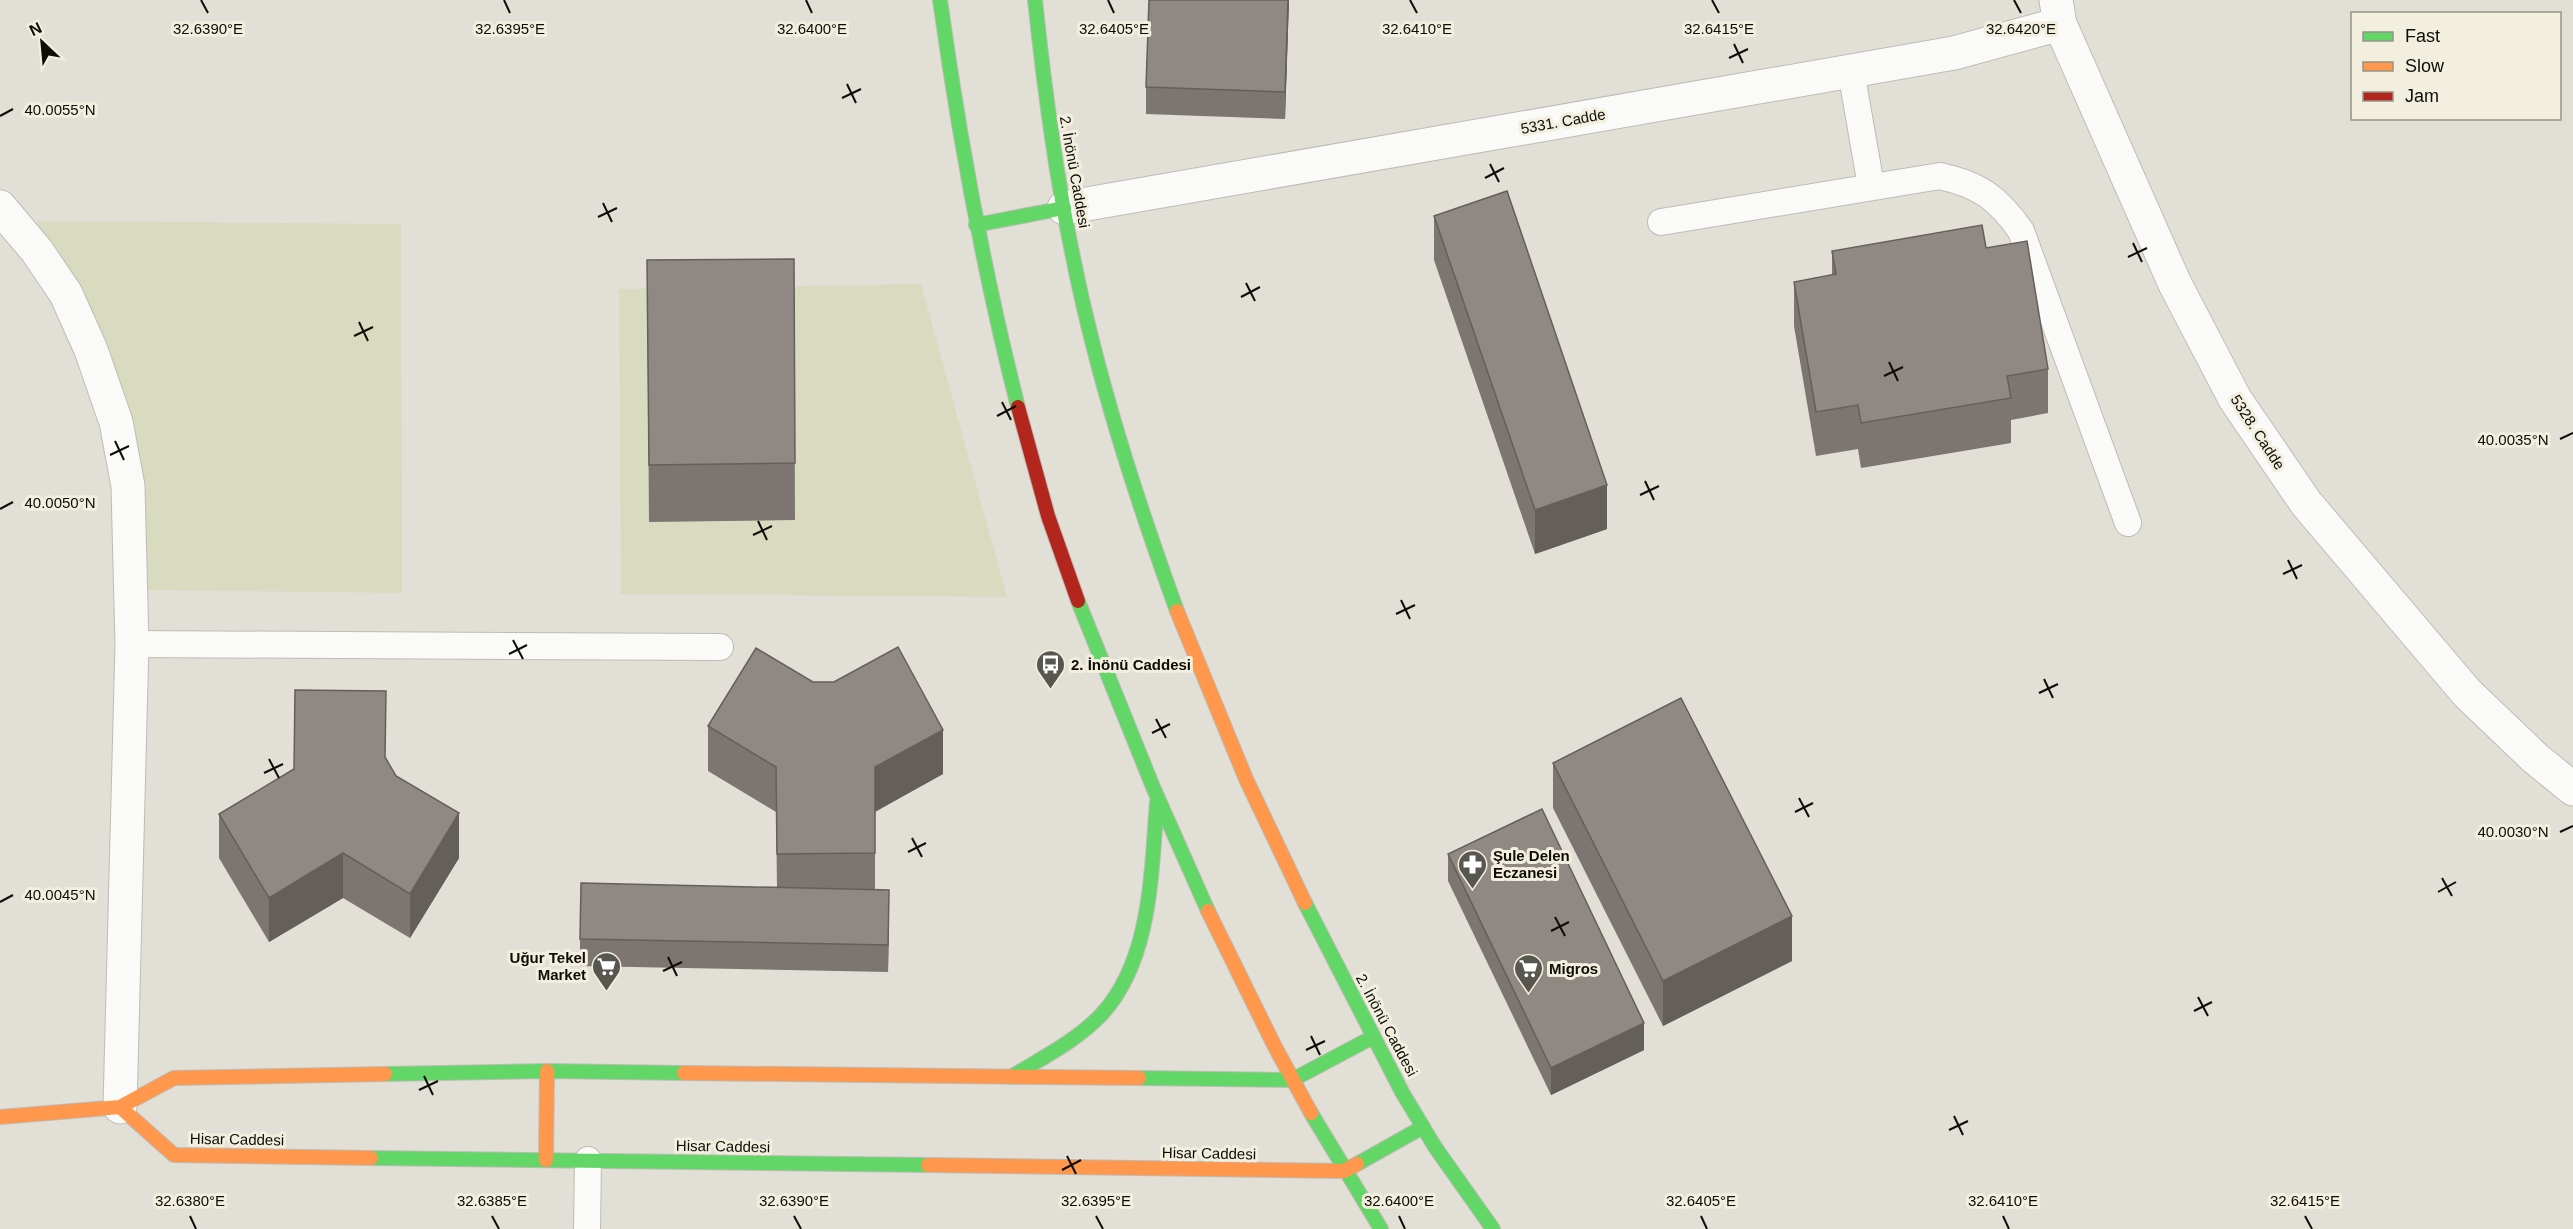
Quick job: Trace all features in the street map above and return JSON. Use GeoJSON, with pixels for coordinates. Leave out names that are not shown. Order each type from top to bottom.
{"type":"FeatureCollection","features":[{"type":"Feature","properties":{"kind":"street"},"geometry":{"type":"LineString","coordinates":[[940,0],[976,225],[1005,361],[1040,490],[1085,620],[1182,855],[1220,937],[1292,1080],[1344,1171],[1381,1229]]}},
{"type":"Feature","properties":{"kind":"street","name":"2. İnönü Caddesi"},"geometry":{"type":"LineString","coordinates":[[1035,0],[1046,101],[1064,208],[1091,339],[1134,489],[1174,606],[1217,715],[1270,835],[1373,1037],[1423,1127],[1493,1229]]}},
{"type":"Feature","properties":{"kind":"street","name":"5331. Cadde"},"geometry":{"type":"LineString","coordinates":[[1064,208],[1954,53],[2058,12]]}},
{"type":"Feature","properties":{"kind":"street","name":"5328. Cadde"},"geometry":{"type":"LineString","coordinates":[[2058,12],[2175,284],[2242,408],[2306,503],[2467,693],[2535,758],[2573,789]]}},
{"type":"Feature","properties":{"kind":"street"},"geometry":{"type":"LineString","coordinates":[[0,207],[37,251],[66,294],[92,350],[116,422],[128,486],[132,644],[120,1107]]}},
{"type":"Feature","properties":{"kind":"street"},"geometry":{"type":"LineString","coordinates":[[976,225],[1064,208]]}},
{"type":"Feature","properties":{"kind":"street"},"geometry":{"type":"LineString","coordinates":[[1011,1077],[1079,1034],[1110,1005],[1129,970],[1147,906],[1158,798]]}},
{"type":"Feature","properties":{"kind":"street"},"geometry":{"type":"LineString","coordinates":[[0,1117],[120,1107],[174,1078],[546,1071],[1292,1080],[1373,1037]]}},
{"type":"Feature","properties":{"kind":"street"},"geometry":{"type":"LineString","coordinates":[[546,1071],[546,1160]]}},
{"type":"Feature","properties":{"kind":"street","name":"Hisar Caddesi"},"geometry":{"type":"LineString","coordinates":[[120,1107],[174,1155],[1344,1171]]}},
{"type":"Feature","properties":{"kind":"street"},"geometry":{"type":"LineString","coordinates":[[1344,1171],[1423,1127]]}},
{"type":"Feature","properties":{"kind":"lane"},"geometry":{"type":"LineString","coordinates":[[1851,71],[1871,186]]}},
{"type":"Feature","properties":{"kind":"lane"},"geometry":{"type":"LineString","coordinates":[[1661,222],[1940,176],[1965,182],[1988,194],[2007,210],[2021,231],[2128,523]]}},
{"type":"Feature","properties":{"kind":"lane"},"geometry":{"type":"LineString","coordinates":[[132,644],[720,648]]}},
{"type":"Feature","properties":{"kind":"lane"},"geometry":{"type":"LineString","coordinates":[[587,1229],[588,1160]]}},
{"type":"Feature","properties":{"kind":"green space"},"geometry":{"type":"Polygon","coordinates":[[[37,221],[401,224],[402,593],[139,590],[89,314],[37,221]]]}},
{"type":"Feature","properties":{"kind":"green space"},"geometry":{"type":"Polygon","coordinates":[[[921,284],[1007,597],[621,594],[619,289],[921,284]]]}},
{"type":"Feature","properties":{"kind":"building"},"geometry":{"type":"Polygon","coordinates":[[[1149,0],[1288,0],[1285,92],[1146,87],[1149,0]]]}},
{"type":"Feature","properties":{"kind":"building"},"geometry":{"type":"Polygon","coordinates":[[[1507,191],[1607,485],[1535,510],[1434,216],[1507,191]]]}},
{"type":"Feature","properties":{"kind":"building"},"geometry":{"type":"Polygon","coordinates":[[[1982,225],[1986,248],[2027,241],[2048,369],[2007,376],[2011,398],[1861,423],[1858,405],[1816,412],[1794,282],[1836,274],[1832,251],[1982,225]]]}},
{"type":"Feature","properties":{"kind":"building"},"geometry":{"type":"Polygon","coordinates":[[[794,259],[795,463],[649,465],[647,260],[794,259]]]}},
{"type":"Feature","properties":{"kind":"building"},"geometry":{"type":"Polygon","coordinates":[[[898,647],[943,730],[875,767],[875,853],[777,854],[776,767],[708,726],[756,648],[813,682],[834,682],[898,647]]]}},
{"type":"Feature","properties":{"kind":"building"},"geometry":{"type":"Polygon","coordinates":[[[295,690],[386,691],[385,757],[396,776],[459,813],[410,894],[343,853],[269,898],[219,814],[294,769],[295,690]]]}},
{"type":"Feature","properties":{"kind":"building"},"geometry":{"type":"Polygon","coordinates":[[[1681,698],[1792,916],[1663,981],[1553,763],[1681,698]]]}},
{"type":"Feature","properties":{"kind":"building"},"geometry":{"type":"Polygon","coordinates":[[[1542,809],[1644,1023],[1551,1068],[1448,854],[1542,809]]]}},
{"type":"Feature","properties":{"kind":"building"},"geometry":{"type":"Polygon","coordinates":[[[581,883],[889,890],[888,945],[580,939],[581,883]]]}},
{"type":"Feature","properties":{"kind":"traffic: fast"},"geometry":{"type":"LineString","coordinates":[[940,0],[973,205],[1018,407]]}},
{"type":"Feature","properties":{"kind":"traffic: fast"},"geometry":{"type":"LineString","coordinates":[[1035,0],[1055,161],[1093,347],[1118,436],[1177,611]]}},
{"type":"Feature","properties":{"kind":"traffic: fast"},"geometry":{"type":"LineString","coordinates":[[976,225],[1064,208]]}},
{"type":"Feature","properties":{"kind":"traffic: fast"},"geometry":{"type":"LineString","coordinates":[[1078,601],[1153,787],[1208,911]]}},
{"type":"Feature","properties":{"kind":"traffic: fast"},"geometry":{"type":"LineString","coordinates":[[1011,1077],[1081,1033],[1101,1015],[1118,993],[1140,942],[1146,914],[1157,802]]}},
{"type":"Feature","properties":{"kind":"traffic: fast"},"geometry":{"type":"LineString","coordinates":[[1305,903],[1402,1092],[1435,1147],[1493,1229]]}},
{"type":"Feature","properties":{"kind":"traffic: fast"},"geometry":{"type":"LineString","coordinates":[[1139,1078],[1292,1080],[1373,1037]]}},
{"type":"Feature","properties":{"kind":"traffic: fast"},"geometry":{"type":"LineString","coordinates":[[385,1074],[547,1071],[684,1073]]}},
{"type":"Feature","properties":{"kind":"traffic: fast"},"geometry":{"type":"LineString","coordinates":[[1311,1113],[1381,1229]]}},
{"type":"Feature","properties":{"kind":"traffic: fast"},"geometry":{"type":"LineString","coordinates":[[1357,1164],[1423,1127]]}},
{"type":"Feature","properties":{"kind":"traffic: fast"},"geometry":{"type":"LineString","coordinates":[[371,1158],[928,1165]]}},
{"type":"Feature","properties":{"kind":"traffic: slow"},"geometry":{"type":"LineString","coordinates":[[1177,611],[1246,779],[1305,903]]}},
{"type":"Feature","properties":{"kind":"traffic: slow"},"geometry":{"type":"LineString","coordinates":[[1208,911],[1274,1045],[1311,1113]]}},
{"type":"Feature","properties":{"kind":"traffic: slow"},"geometry":{"type":"LineString","coordinates":[[546,1160],[547,1071]]}},
{"type":"Feature","properties":{"kind":"traffic: slow"},"geometry":{"type":"LineString","coordinates":[[684,1073],[1139,1078]]}},
{"type":"Feature","properties":{"kind":"traffic: slow"},"geometry":{"type":"LineString","coordinates":[[0,1117],[120,1107],[174,1078],[385,1074]]}},
{"type":"Feature","properties":{"kind":"traffic: slow"},"geometry":{"type":"LineString","coordinates":[[120,1107],[174,1155],[371,1158]]}},
{"type":"Feature","properties":{"kind":"traffic: slow"},"geometry":{"type":"LineString","coordinates":[[928,1165],[1344,1171],[1357,1164]]}},
{"type":"Feature","properties":{"kind":"traffic: jam"},"geometry":{"type":"LineString","coordinates":[[1018,407],[1048,516],[1078,601]]}},
{"type":"Feature","properties":{"kind":"place","name":"2. İnönü Caddesi"},"geometry":{"type":"Point","coordinates":[1050,690]}},
{"type":"Feature","properties":{"kind":"place","name":"Şule Delen Eczanesi"},"geometry":{"type":"Point","coordinates":[1472,890]}},
{"type":"Feature","properties":{"kind":"place","name":"Uğur Tekel Market"},"geometry":{"type":"Point","coordinates":[607,992]}},
{"type":"Feature","properties":{"kind":"place","name":"Migros"},"geometry":{"type":"Point","coordinates":[1528,994]}}]}
